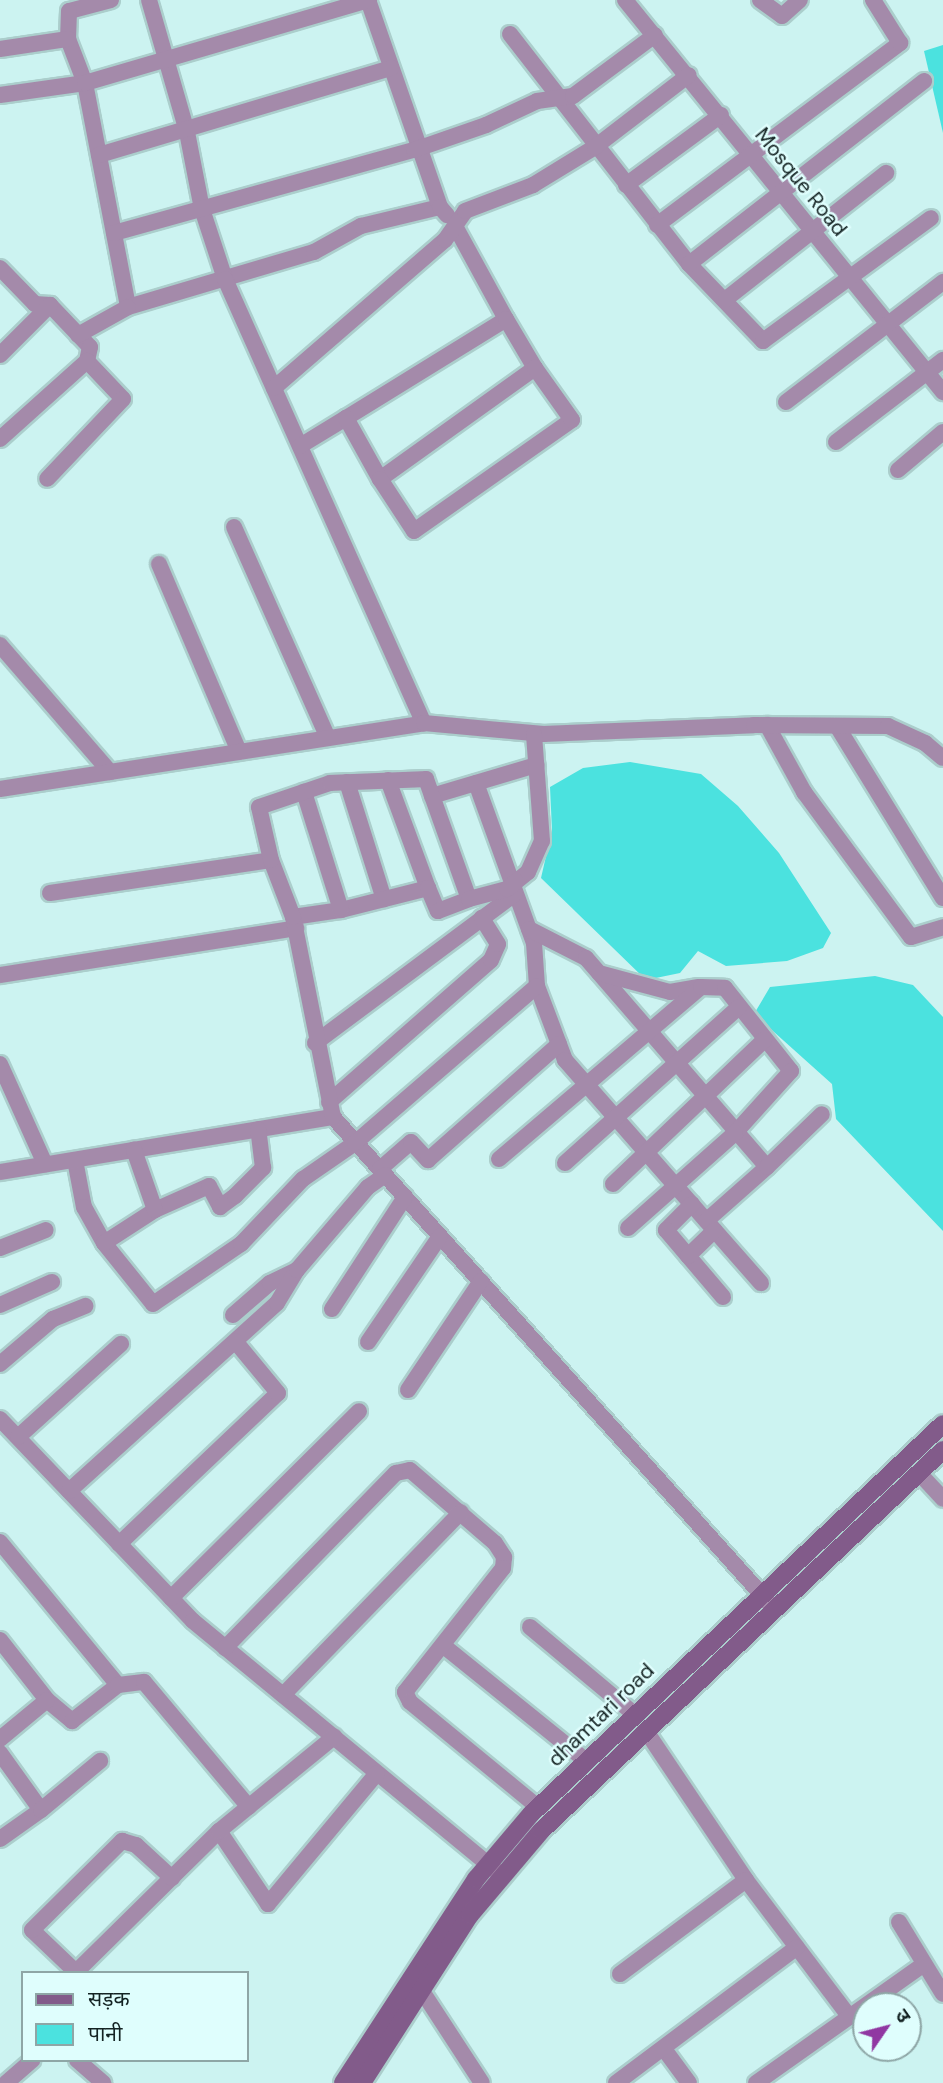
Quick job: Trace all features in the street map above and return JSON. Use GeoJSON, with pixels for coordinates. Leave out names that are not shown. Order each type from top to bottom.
{"type":"FeatureCollection","features":[{"type":"Feature","properties":{"kind":"main road","name":"dhamtari road"},"geometry":{"type":"LineString","coordinates":[[343,2083],[402,1985],[495,1870],[538,1807],[943,1424]]}},
{"type":"Feature","properties":{"kind":"main road"},"geometry":{"type":"LineString","coordinates":[[362,2083],[495,1870],[943,1450]]}},
{"type":"Feature","properties":{"kind":"street"},"geometry":{"type":"LineString","coordinates":[[111,0],[69,11],[68,39],[85,83],[128,307]]}},
{"type":"Feature","properties":{"kind":"street"},"geometry":{"type":"LineString","coordinates":[[149,0],[187,132],[202,209],[225,278],[424,723]]}},
{"type":"Feature","properties":{"kind":"street"},"geometry":{"type":"LineString","coordinates":[[0,95],[85,83],[368,0],[440,207],[455,225],[535,368],[572,420],[414,531],[345,418]]}},
{"type":"Feature","properties":{"kind":"street","name":"Mosque Road"},"geometry":{"type":"LineString","coordinates":[[625,0],[690,75],[780,194],[852,276],[943,392]]}},
{"type":"Feature","properties":{"kind":"street"},"geometry":{"type":"LineString","coordinates":[[760,0],[782,16],[800,0]]}},
{"type":"Feature","properties":{"kind":"street"},"geometry":{"type":"LineString","coordinates":[[657,225],[900,43],[873,0]]}},
{"type":"Feature","properties":{"kind":"street"},"geometry":{"type":"LineString","coordinates":[[510,34],[556,98],[689,264],[726,299],[763,341],[931,218]]}},
{"type":"Feature","properties":{"kind":"street"},"geometry":{"type":"LineString","coordinates":[[114,233],[419,149],[486,125],[537,101],[573,96],[655,35]]}},
{"type":"Feature","properties":{"kind":"street"},"geometry":{"type":"LineString","coordinates":[[0,49],[68,39]]}},
{"type":"Feature","properties":{"kind":"street"},"geometry":{"type":"LineString","coordinates":[[99,155],[187,132],[391,68]]}},
{"type":"Feature","properties":{"kind":"street"},"geometry":{"type":"LineString","coordinates":[[274,388],[445,240],[465,211],[533,185],[595,147],[690,75]]}},
{"type":"Feature","properties":{"kind":"street"},"geometry":{"type":"LineString","coordinates":[[689,264],[924,81]]}},
{"type":"Feature","properties":{"kind":"street"},"geometry":{"type":"LineString","coordinates":[[626,185],[721,115]]}},
{"type":"Feature","properties":{"kind":"street"},"geometry":{"type":"LineString","coordinates":[[726,299],[886,173]]}},
{"type":"Feature","properties":{"kind":"street"},"geometry":{"type":"LineString","coordinates":[[78,335],[128,307],[314,252],[361,226],[440,207]]}},
{"type":"Feature","properties":{"kind":"street"},"geometry":{"type":"LineString","coordinates":[[0,268],[35,304],[50,305],[90,347],[87,361],[0,439]]}},
{"type":"Feature","properties":{"kind":"street"},"geometry":{"type":"LineString","coordinates":[[786,402],[943,282]]}},
{"type":"Feature","properties":{"kind":"street"},"geometry":{"type":"LineString","coordinates":[[0,355],[50,305]]}},
{"type":"Feature","properties":{"kind":"street"},"geometry":{"type":"LineString","coordinates":[[300,446],[506,319]]}},
{"type":"Feature","properties":{"kind":"street"},"geometry":{"type":"LineString","coordinates":[[836,442],[943,360]]}},
{"type":"Feature","properties":{"kind":"street"},"geometry":{"type":"LineString","coordinates":[[47,479],[124,398],[87,361]]}},
{"type":"Feature","properties":{"kind":"street"},"geometry":{"type":"LineString","coordinates":[[380,479],[535,368]]}},
{"type":"Feature","properties":{"kind":"street"},"geometry":{"type":"LineString","coordinates":[[898,470],[943,432]]}},
{"type":"Feature","properties":{"kind":"street"},"geometry":{"type":"LineString","coordinates":[[234,527],[328,738]]}},
{"type":"Feature","properties":{"kind":"street"},"geometry":{"type":"LineString","coordinates":[[159,564],[239,752]]}},
{"type":"Feature","properties":{"kind":"street"},"geometry":{"type":"LineString","coordinates":[[0,645],[110,772]]}},
{"type":"Feature","properties":{"kind":"street"},"geometry":{"type":"LineString","coordinates":[[3,785],[110,772],[424,723],[534,733],[767,725],[888,726],[925,743],[943,758]]}},
{"type":"Feature","properties":{"kind":"street"},"geometry":{"type":"LineString","coordinates":[[767,725],[804,792],[911,937],[943,927]]}},
{"type":"Feature","properties":{"kind":"street"},"geometry":{"type":"LineString","coordinates":[[837,726],[943,898]]}},
{"type":"Feature","properties":{"kind":"street"},"geometry":{"type":"LineString","coordinates":[[315,1043],[482,918],[513,890],[528,872],[542,841],[534,733]]}},
{"type":"Feature","properties":{"kind":"street"},"geometry":{"type":"LineString","coordinates":[[432,796],[536,765]]}},
{"type":"Feature","properties":{"kind":"street"},"geometry":{"type":"LineString","coordinates":[[469,899],[426,779],[347,782],[304,792],[259,807],[271,860],[294,923],[315,1043],[331,1110],[355,1143],[775,1610]]}},
{"type":"Feature","properties":{"kind":"street"},"geometry":{"type":"LineString","coordinates":[[388,780],[438,911],[469,899],[513,890]]}},
{"type":"Feature","properties":{"kind":"street"},"geometry":{"type":"LineString","coordinates":[[347,782],[384,899]]}},
{"type":"Feature","properties":{"kind":"street"},"geometry":{"type":"LineString","coordinates":[[477,783],[529,929],[537,986],[565,1060],[761,1283]]}},
{"type":"Feature","properties":{"kind":"street"},"geometry":{"type":"LineString","coordinates":[[304,792],[341,910]]}},
{"type":"Feature","properties":{"kind":"street"},"geometry":{"type":"LineString","coordinates":[[50,893],[271,860]]}},
{"type":"Feature","properties":{"kind":"street"},"geometry":{"type":"LineString","coordinates":[[0,975],[294,923],[428,888]]}},
{"type":"Feature","properties":{"kind":"street"},"geometry":{"type":"LineString","coordinates":[[0,1172],[258,1129],[331,1110],[491,960],[498,944],[482,918]]}},
{"type":"Feature","properties":{"kind":"street"},"geometry":{"type":"LineString","coordinates":[[529,929],[586,958],[766,1167]]}},
{"type":"Feature","properties":{"kind":"street"},"geometry":{"type":"LineString","coordinates":[[599,973],[670,992],[701,987],[725,988],[791,1071],[735,1133],[628,1227]]}},
{"type":"Feature","properties":{"kind":"street"},"geometry":{"type":"LineString","coordinates":[[75,1160],[84,1207],[104,1243],[153,1304],[241,1244],[303,1179],[355,1143],[537,986]]}},
{"type":"Feature","properties":{"kind":"street"},"geometry":{"type":"LineString","coordinates":[[499,1159],[647,1030],[701,987]]}},
{"type":"Feature","properties":{"kind":"street"},"geometry":{"type":"LineString","coordinates":[[565,1163],[739,1007]]}},
{"type":"Feature","properties":{"kind":"street"},"geometry":{"type":"LineString","coordinates":[[613,1184],[764,1040]]}},
{"type":"Feature","properties":{"kind":"street"},"geometry":{"type":"LineString","coordinates":[[69,1491],[276,1303],[297,1270],[368,1187],[411,1142],[428,1160],[559,1044]]}},
{"type":"Feature","properties":{"kind":"street"},"geometry":{"type":"LineString","coordinates":[[0,1064],[45,1164]]}},
{"type":"Feature","properties":{"kind":"street"},"geometry":{"type":"LineString","coordinates":[[688,1256],[711,1225],[766,1167],[822,1114]]}},
{"type":"Feature","properties":{"kind":"street"},"geometry":{"type":"LineString","coordinates":[[104,1243],[155,1210],[209,1186],[220,1207],[235,1196],[263,1168],[258,1129]]}},
{"type":"Feature","properties":{"kind":"street"},"geometry":{"type":"LineString","coordinates":[[134,1150],[155,1210]]}},
{"type":"Feature","properties":{"kind":"street"},"geometry":{"type":"LineString","coordinates":[[332,1309],[405,1197]]}},
{"type":"Feature","properties":{"kind":"street"},"geometry":{"type":"LineString","coordinates":[[692,1204],[666,1230],[723,1297]]}},
{"type":"Feature","properties":{"kind":"street"},"geometry":{"type":"LineString","coordinates":[[0,1248],[46,1230]]}},
{"type":"Feature","properties":{"kind":"street"},"geometry":{"type":"LineString","coordinates":[[368,1342],[440,1236]]}},
{"type":"Feature","properties":{"kind":"street"},"geometry":{"type":"LineString","coordinates":[[233,1315],[271,1283],[297,1270]]}},
{"type":"Feature","properties":{"kind":"street"},"geometry":{"type":"LineString","coordinates":[[408,1390],[481,1281]]}},
{"type":"Feature","properties":{"kind":"street"},"geometry":{"type":"LineString","coordinates":[[0,1305],[52,1282]]}},
{"type":"Feature","properties":{"kind":"street"},"geometry":{"type":"LineString","coordinates":[[0,1364],[53,1319],[85,1306]]}},
{"type":"Feature","properties":{"kind":"street"},"geometry":{"type":"LineString","coordinates":[[119,1544],[278,1393],[235,1341]]}},
{"type":"Feature","properties":{"kind":"street"},"geometry":{"type":"LineString","coordinates":[[18,1437],[121,1344]]}},
{"type":"Feature","properties":{"kind":"street"},"geometry":{"type":"LineString","coordinates":[[171,1598],[359,1411]]}},
{"type":"Feature","properties":{"kind":"street"},"geometry":{"type":"LineString","coordinates":[[0,1419],[171,1598],[225,1648],[495,1870]]}},
{"type":"Feature","properties":{"kind":"street"},"geometry":{"type":"LineString","coordinates":[[225,1648],[396,1473],[410,1471],[495,1542],[504,1557],[503,1568],[444,1647],[405,1692],[410,1702],[538,1807]]}},
{"type":"Feature","properties":{"kind":"street"},"geometry":{"type":"LineString","coordinates":[[919,1473],[943,1499]]}},
{"type":"Feature","properties":{"kind":"street"},"geometry":{"type":"LineString","coordinates":[[283,1695],[461,1512]]}},
{"type":"Feature","properties":{"kind":"street"},"geometry":{"type":"LineString","coordinates":[[0,1542],[118,1685]]}},
{"type":"Feature","properties":{"kind":"street"},"geometry":{"type":"LineString","coordinates":[[530,1627],[634,1714]]}},
{"type":"Feature","properties":{"kind":"street"},"geometry":{"type":"LineString","coordinates":[[0,1640],[47,1700],[72,1721],[118,1685],[144,1682],[248,1807]]}},
{"type":"Feature","properties":{"kind":"street"},"geometry":{"type":"LineString","coordinates":[[444,1647],[585,1760]]}},
{"type":"Feature","properties":{"kind":"street"},"geometry":{"type":"LineString","coordinates":[[0,1740],[47,1700]]}},
{"type":"Feature","properties":{"kind":"street"},"geometry":{"type":"LineString","coordinates":[[646,1731],[746,1880],[848,2015]]}},
{"type":"Feature","properties":{"kind":"street"},"geometry":{"type":"LineString","coordinates":[[78,1971],[219,1831],[334,1737]]}},
{"type":"Feature","properties":{"kind":"street"},"geometry":{"type":"LineString","coordinates":[[0,1753],[38,1799],[41,1810]]}},
{"type":"Feature","properties":{"kind":"street"},"geometry":{"type":"LineString","coordinates":[[0,1839],[41,1810],[100,1761]]}},
{"type":"Feature","properties":{"kind":"street"},"geometry":{"type":"LineString","coordinates":[[219,1831],[268,1904],[377,1773]]}},
{"type":"Feature","properties":{"kind":"street"},"geometry":{"type":"LineString","coordinates":[[76,1971],[32,1930],[122,1841],[136,1845],[172,1878]]}},
{"type":"Feature","properties":{"kind":"street"},"geometry":{"type":"LineString","coordinates":[[620,1974],[746,1880]]}},
{"type":"Feature","properties":{"kind":"street"},"geometry":{"type":"LineString","coordinates":[[899,1922],[943,1994]]}},
{"type":"Feature","properties":{"kind":"street"},"geometry":{"type":"LineString","coordinates":[[616,2083],[797,1947]]}},
{"type":"Feature","properties":{"kind":"street"},"geometry":{"type":"LineString","coordinates":[[755,2083],[924,1964]]}},
{"type":"Feature","properties":{"kind":"street"},"geometry":{"type":"LineString","coordinates":[[420,1988],[482,2083]]}},
{"type":"Feature","properties":{"kind":"street"},"geometry":{"type":"LineString","coordinates":[[664,2049],[690,2083]]}},
{"type":"Feature","properties":{"kind":"street"},"geometry":{"type":"LineString","coordinates":[[6,2083],[30,2062]]}},
{"type":"Feature","properties":{"kind":"street"},"geometry":{"type":"LineString","coordinates":[[79,2062],[103,2083]]}},
{"type":"Feature","properties":{"kind":"water"},"geometry":{"type":"Polygon","coordinates":[[[943,45],[943,133],[924,51],[943,45]]]}},
{"type":"Feature","properties":{"kind":"water"},"geometry":{"type":"Polygon","coordinates":[[[630,762],[701,774],[738,806],[779,853],[831,933],[823,948],[787,961],[726,966],[698,951],[680,973],[646,980],[541,878],[552,830],[550,787],[583,768],[630,762]]]}},
{"type":"Feature","properties":{"kind":"water"},"geometry":{"type":"Polygon","coordinates":[[[875,976],[913,985],[943,1017],[943,1231],[836,1119],[832,1084],[754,1014],[770,987],[875,976]]]}}]}
